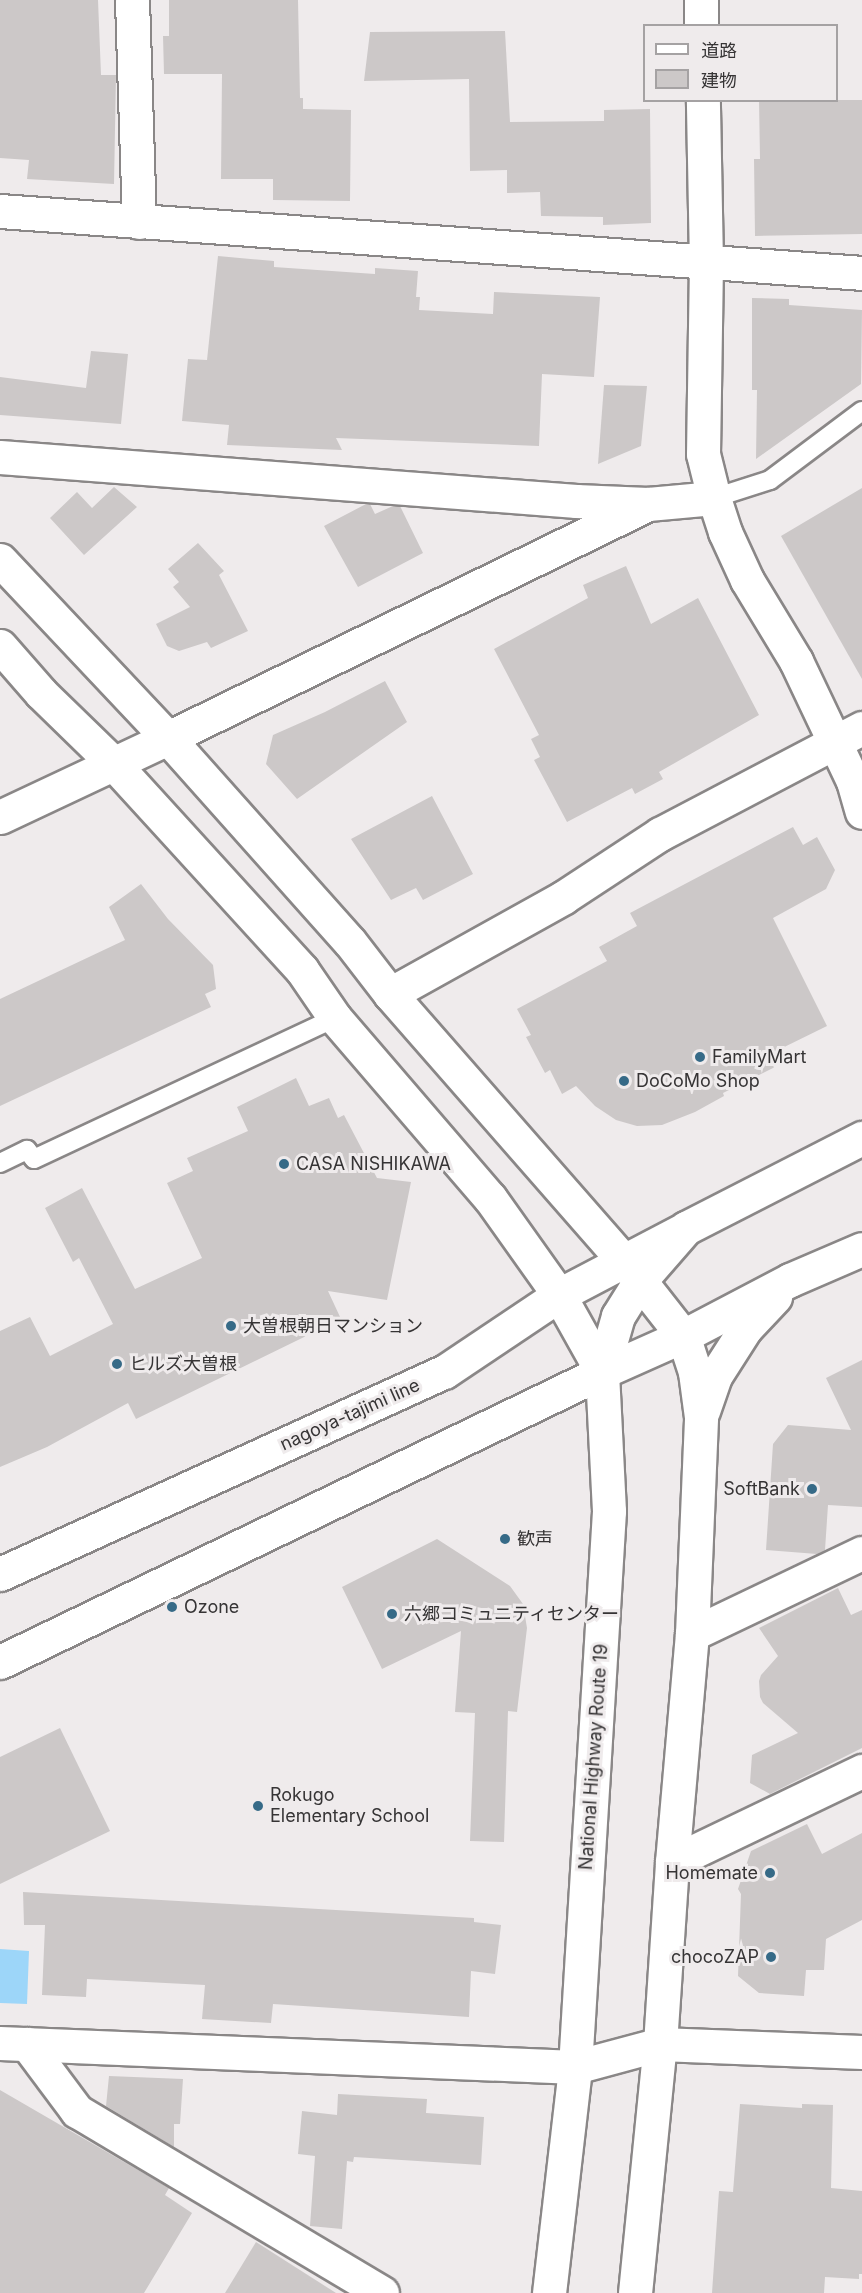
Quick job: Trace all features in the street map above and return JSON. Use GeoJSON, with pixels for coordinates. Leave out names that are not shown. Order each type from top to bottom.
{"type":"FeatureCollection","features":[{"type":"Feature","properties":{"kind":"main road"},"geometry":{"type":"LineString","coordinates":[[132,0],[139,222]]}},
{"type":"Feature","properties":{"kind":"main road"},"geometry":{"type":"LineString","coordinates":[[700,0],[701,24]]}},
{"type":"Feature","properties":{"kind":"main road"},"geometry":{"type":"LineString","coordinates":[[702,102],[706,263],[703,454],[724,532],[747,580],[796,661],[849,736],[853,781],[862,812]]}},
{"type":"Feature","properties":{"kind":"main road"},"geometry":{"type":"LineString","coordinates":[[0,211],[862,273]]}},
{"type":"Feature","properties":{"kind":"main road"},"geometry":{"type":"LineString","coordinates":[[0,457],[565,500],[648,504],[714,498]]}},
{"type":"Feature","properties":{"kind":"main road"},"geometry":{"type":"LineString","coordinates":[[0,817],[168,738],[648,504]]}},
{"type":"Feature","properties":{"kind":"main road"},"geometry":{"type":"LineString","coordinates":[[0,561],[168,738],[350,942],[390,994],[632,1272],[683,1336],[695,1372],[701,1417],[692,1634],[672,1862],[660,2044],[635,2293]]}},
{"type":"Feature","properties":{"kind":"main road"},"geometry":{"type":"LineString","coordinates":[[0,646],[41,693],[114,764],[302,970],[335,1018],[490,1198],[559,1295],[602,1372]]}},
{"type":"Feature","properties":{"kind":"main road"},"geometry":{"type":"LineString","coordinates":[[390,994],[564,897],[660,834],[849,736]]}},
{"type":"Feature","properties":{"kind":"main road","name":"National Highway Route 19"},"geometry":{"type":"LineString","coordinates":[[549,2293],[575,2067],[609,1511],[602,1372],[632,1272],[686,1228],[862,1138]]}},
{"type":"Feature","properties":{"kind":"main road"},"geometry":{"type":"LineString","coordinates":[[0,1662],[602,1372],[683,1336],[790,1280],[862,1249]]}},
{"type":"Feature","properties":{"kind":"main road","name":"nagoya-tajimi line"},"geometry":{"type":"LineString","coordinates":[[0,1574],[444,1372],[559,1295],[632,1272]]}},
{"type":"Feature","properties":{"kind":"main road"},"geometry":{"type":"LineString","coordinates":[[701,1417],[715,1376],[745,1329],[790,1280]]}},
{"type":"Feature","properties":{"kind":"main road"},"geometry":{"type":"LineString","coordinates":[[692,1634],[862,1553]]}},
{"type":"Feature","properties":{"kind":"main road"},"geometry":{"type":"LineString","coordinates":[[672,1862],[862,1771]]}},
{"type":"Feature","properties":{"kind":"main road"},"geometry":{"type":"LineString","coordinates":[[13,2044],[575,2067],[660,2044],[862,2052]]}},
{"type":"Feature","properties":{"kind":"main road"},"geometry":{"type":"LineString","coordinates":[[13,2044],[77,2111],[382,2293]]}},
{"type":"Feature","properties":{"kind":"lane"},"geometry":{"type":"LineString","coordinates":[[714,498],[770,480],[862,411]]}},
{"type":"Feature","properties":{"kind":"lane"},"geometry":{"type":"LineString","coordinates":[[0,1163],[27,1150],[34,1159],[335,1018]]}},
{"type":"Feature","properties":{"kind":"water"},"geometry":{"type":"Polygon","coordinates":[[[0,1949],[29,1951],[27,2004],[0,2003],[0,1949]]]}},
{"type":"Feature","properties":{"kind":"building"},"geometry":{"type":"Polygon","coordinates":[[[0,0],[98,0],[101,75],[116,75],[114,184],[27,179],[29,160],[0,158],[0,0]]]}},
{"type":"Feature","properties":{"kind":"building"},"geometry":{"type":"Polygon","coordinates":[[[169,0],[298,0],[300,98],[303,98],[303,109],[351,110],[350,201],[273,200],[273,179],[221,179],[222,74],[164,74],[163,36],[169,36],[169,0]]]}},
{"type":"Feature","properties":{"kind":"building"},"geometry":{"type":"Polygon","coordinates":[[[505,31],[510,122],[604,121],[604,110],[650,109],[651,223],[603,225],[603,217],[541,216],[540,192],[507,193],[507,170],[470,171],[469,79],[364,81],[370,32],[505,31]]]}},
{"type":"Feature","properties":{"kind":"building"},"geometry":{"type":"Polygon","coordinates":[[[862,100],[862,234],[755,236],[754,159],[760,159],[759,102],[862,100]]]}},
{"type":"Feature","properties":{"kind":"building"},"geometry":{"type":"Polygon","coordinates":[[[218,256],[274,261],[274,267],[375,274],[375,268],[418,271],[416,297],[420,297],[419,310],[493,314],[494,292],[600,297],[594,377],[542,374],[539,446],[336,438],[342,450],[227,445],[229,425],[182,421],[188,359],[207,360],[218,256]]]}},
{"type":"Feature","properties":{"kind":"building"},"geometry":{"type":"Polygon","coordinates":[[[752,298],[789,299],[789,305],[862,310],[861,384],[756,459],[757,390],[752,390],[752,298]]]}},
{"type":"Feature","properties":{"kind":"building"},"geometry":{"type":"Polygon","coordinates":[[[91,351],[128,354],[121,424],[0,415],[0,377],[86,388],[91,351]]]}},
{"type":"Feature","properties":{"kind":"building"},"geometry":{"type":"Polygon","coordinates":[[[604,385],[647,386],[641,446],[598,464],[604,385]]]}},
{"type":"Feature","properties":{"kind":"building"},"geometry":{"type":"Polygon","coordinates":[[[114,487],[137,507],[84,555],[50,518],[77,492],[92,508],[114,487]]]}},
{"type":"Feature","properties":{"kind":"building"},"geometry":{"type":"Polygon","coordinates":[[[862,488],[862,679],[781,536],[862,488]]]}},
{"type":"Feature","properties":{"kind":"building"},"geometry":{"type":"Polygon","coordinates":[[[370,504],[375,514],[393,506],[400,506],[423,553],[358,587],[324,526],[370,504]]]}},
{"type":"Feature","properties":{"kind":"building"},"geometry":{"type":"Polygon","coordinates":[[[198,543],[224,571],[219,575],[248,631],[211,648],[207,642],[179,651],[167,646],[156,624],[190,607],[173,587],[179,582],[168,569],[198,543]]]}},
{"type":"Feature","properties":{"kind":"building"},"geometry":{"type":"Polygon","coordinates":[[[626,566],[651,624],[698,598],[759,715],[659,772],[663,779],[635,794],[632,788],[567,822],[534,760],[540,757],[531,739],[539,735],[494,649],[588,598],[583,585],[626,566]]]}},
{"type":"Feature","properties":{"kind":"building"},"geometry":{"type":"Polygon","coordinates":[[[385,681],[407,722],[297,799],[266,764],[273,735],[325,712],[385,681]]]}},
{"type":"Feature","properties":{"kind":"building"},"geometry":{"type":"Polygon","coordinates":[[[432,796],[473,874],[423,900],[416,888],[391,900],[351,839],[432,796]]]}},
{"type":"Feature","properties":{"kind":"building"},"geometry":{"type":"Polygon","coordinates":[[[793,827],[803,845],[817,837],[835,870],[826,889],[773,918],[827,1026],[768,1055],[775,1067],[723,1093],[724,1096],[695,1112],[662,1125],[637,1126],[616,1120],[595,1106],[576,1086],[562,1094],[550,1070],[545,1073],[526,1037],[531,1035],[517,1009],[607,961],[599,947],[637,926],[630,913],[793,827]]]}},
{"type":"Feature","properties":{"kind":"building"},"geometry":{"type":"Polygon","coordinates":[[[141,884],[168,919],[213,965],[216,989],[205,994],[211,1007],[0,1106],[0,999],[125,940],[109,907],[141,884]]]}},
{"type":"Feature","properties":{"kind":"building"},"geometry":{"type":"Polygon","coordinates":[[[296,1078],[309,1106],[329,1098],[338,1118],[344,1115],[377,1178],[411,1182],[387,1300],[328,1291],[341,1319],[136,1419],[128,1403],[47,1447],[0,1467],[0,1331],[30,1317],[50,1356],[113,1324],[79,1258],[73,1262],[45,1208],[82,1188],[135,1289],[202,1258],[167,1183],[193,1171],[187,1158],[248,1131],[237,1107],[296,1078]]]}},
{"type":"Feature","properties":{"kind":"building"},"geometry":{"type":"Polygon","coordinates":[[[862,1360],[862,1507],[828,1505],[825,1550],[817,1554],[766,1550],[773,1444],[788,1425],[851,1430],[826,1378],[862,1360]]]}},
{"type":"Feature","properties":{"kind":"building"},"geometry":{"type":"Polygon","coordinates":[[[437,1539],[510,1586],[523,1604],[527,1628],[517,1712],[508,1711],[504,1842],[470,1841],[475,1713],[455,1712],[461,1631],[382,1669],[342,1587],[437,1539]]]}},
{"type":"Feature","properties":{"kind":"building"},"geometry":{"type":"Polygon","coordinates":[[[838,1588],[851,1615],[862,1610],[862,1748],[770,1794],[750,1783],[752,1755],[798,1733],[763,1703],[760,1697],[761,1675],[778,1656],[759,1628],[838,1588]]]}},
{"type":"Feature","properties":{"kind":"building"},"geometry":{"type":"Polygon","coordinates":[[[60,1728],[110,1831],[0,1884],[0,1757],[60,1728]]]}},
{"type":"Feature","properties":{"kind":"building"},"geometry":{"type":"Polygon","coordinates":[[[807,1824],[822,1854],[862,1833],[862,1920],[826,1939],[824,1970],[806,1970],[804,1996],[759,1993],[738,1976],[741,1894],[738,1889],[751,1851],[807,1824]]]}},
{"type":"Feature","properties":{"kind":"building"},"geometry":{"type":"Polygon","coordinates":[[[23,1892],[474,1918],[474,1922],[501,1925],[495,1974],[471,1971],[469,2017],[273,2004],[271,2023],[202,2019],[205,1985],[87,1979],[86,1997],[42,1995],[45,1925],[24,1925],[23,1892]]]}},
{"type":"Feature","properties":{"kind":"building"},"geometry":{"type":"Polygon","coordinates":[[[109,2076],[183,2079],[180,2124],[174,2124],[174,2147],[106,2106],[109,2076]]]}},
{"type":"Feature","properties":{"kind":"building"},"geometry":{"type":"Polygon","coordinates":[[[0,2090],[169,2188],[165,2195],[192,2213],[144,2293],[0,2293],[0,2090]]]}},
{"type":"Feature","properties":{"kind":"building"},"geometry":{"type":"Polygon","coordinates":[[[338,2094],[427,2099],[426,2113],[484,2117],[481,2165],[354,2157],[353,2162],[347,2161],[342,2229],[310,2226],[315,2156],[298,2154],[302,2111],[337,2115],[338,2094]]]}},
{"type":"Feature","properties":{"kind":"building"},"geometry":{"type":"Polygon","coordinates":[[[740,2104],[802,2108],[802,2104],[833,2105],[831,2188],[862,2191],[862,2274],[859,2274],[859,2279],[825,2277],[824,2293],[712,2293],[719,2191],[733,2192],[740,2104]]]}},
{"type":"Feature","properties":{"kind":"building"},"geometry":{"type":"Polygon","coordinates":[[[256,2242],[336,2293],[225,2293],[256,2242]]]}},
{"type":"Feature","properties":{"kind":"place","name":"FamilyMart"},"geometry":{"type":"Point","coordinates":[700,1057]}},
{"type":"Feature","properties":{"kind":"place","name":"DoCoMo Shop"},"geometry":{"type":"Point","coordinates":[624,1081]}},
{"type":"Feature","properties":{"kind":"place","name":"CASA NISHIKAWA"},"geometry":{"type":"Point","coordinates":[284,1164]}},
{"type":"Feature","properties":{"kind":"place","name":"大曽根朝日マンション"},"geometry":{"type":"Point","coordinates":[231,1326]}},
{"type":"Feature","properties":{"kind":"place","name":"ヒルズ大曽根"},"geometry":{"type":"Point","coordinates":[117,1364]}},
{"type":"Feature","properties":{"kind":"place","name":"SoftBank"},"geometry":{"type":"Point","coordinates":[812,1489]}},
{"type":"Feature","properties":{"kind":"place","name":"歓声"},"geometry":{"type":"Point","coordinates":[505,1539]}},
{"type":"Feature","properties":{"kind":"place","name":"Ozone"},"geometry":{"type":"Point","coordinates":[172,1607]}},
{"type":"Feature","properties":{"kind":"place","name":"六郷コミュニティセンター"},"geometry":{"type":"Point","coordinates":[392,1614]}},
{"type":"Feature","properties":{"kind":"place","name":"Rokugo Elementary School"},"geometry":{"type":"Point","coordinates":[258,1806]}},
{"type":"Feature","properties":{"kind":"place","name":"Homemate"},"geometry":{"type":"Point","coordinates":[770,1873]}},
{"type":"Feature","properties":{"kind":"place","name":"chocoZAP"},"geometry":{"type":"Point","coordinates":[771,1957]}}]}
